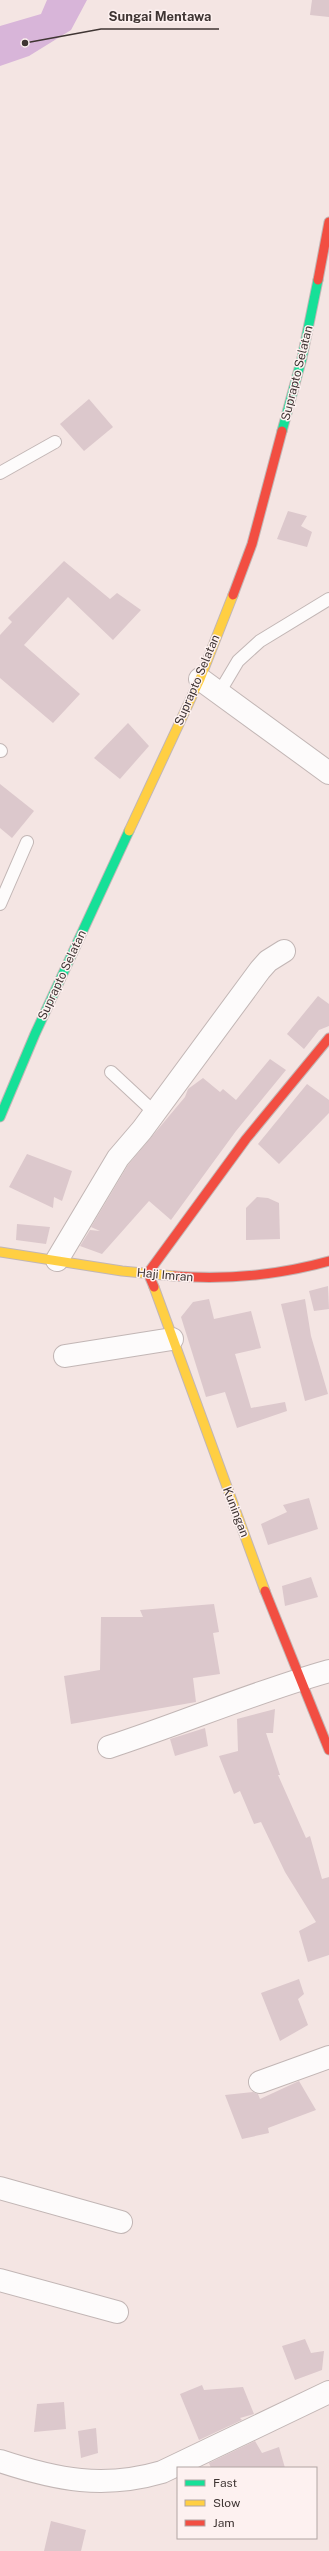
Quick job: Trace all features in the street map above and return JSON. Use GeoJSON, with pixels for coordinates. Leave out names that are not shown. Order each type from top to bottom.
{"type":"FeatureCollection","features":[{"type":"Feature","properties":{"kind":"street","name":"Suprapto Selatan"},"geometry":{"type":"LineString","coordinates":[[0,1117],[35,1034],[200,679],[252,544],[302,358],[329,222]]}},
{"type":"Feature","properties":{"kind":"street"},"geometry":{"type":"LineString","coordinates":[[200,679],[329,773]]}},
{"type":"Feature","properties":{"kind":"street"},"geometry":{"type":"LineString","coordinates":[[57,1260],[118,1158],[260,970],[268,961],[284,951]]}},
{"type":"Feature","properties":{"kind":"street"},"geometry":{"type":"LineString","coordinates":[[148,1273],[246,1139],[329,1038]]}},
{"type":"Feature","properties":{"kind":"street","name":"Haji Imran"},"geometry":{"type":"LineString","coordinates":[[0,1252],[122,1271],[213,1279],[304,1268],[329,1261]]}},
{"type":"Feature","properties":{"kind":"street","name":"Kuningan"},"geometry":{"type":"LineString","coordinates":[[148,1273],[158,1295],[172,1339],[299,1680],[329,1750]]}},
{"type":"Feature","properties":{"kind":"street"},"geometry":{"type":"LineString","coordinates":[[65,1356],[172,1339]]}},
{"type":"Feature","properties":{"kind":"street"},"geometry":{"type":"LineString","coordinates":[[110,1747],[186,1722],[251,1695],[329,1671]]}},
{"type":"Feature","properties":{"kind":"street"},"geometry":{"type":"LineString","coordinates":[[260,2082],[329,2057]]}},
{"type":"Feature","properties":{"kind":"street"},"geometry":{"type":"LineString","coordinates":[[0,2188],[121,2222]]}},
{"type":"Feature","properties":{"kind":"street"},"geometry":{"type":"LineString","coordinates":[[0,2280],[117,2312]]}},
{"type":"Feature","properties":{"kind":"street"},"geometry":{"type":"LineString","coordinates":[[0,2461],[66,2479],[97,2483],[135,2480],[162,2472],[329,2392]]}},
{"type":"Feature","properties":{"kind":"lane"},"geometry":{"type":"LineString","coordinates":[[0,473],[55,442]]}},
{"type":"Feature","properties":{"kind":"lane"},"geometry":{"type":"LineString","coordinates":[[219,693],[238,662],[260,641],[329,599]]}},
{"type":"Feature","properties":{"kind":"lane"},"geometry":{"type":"LineString","coordinates":[[0,904],[27,842]]}},
{"type":"Feature","properties":{"kind":"lane"},"geometry":{"type":"LineString","coordinates":[[110,1072],[154,1112]]}},
{"type":"Feature","properties":{"kind":"shaded area"},"geometry":{"type":"Polygon","coordinates":[[[47,0],[87,0],[71,30],[29,56],[0,66],[0,26],[41,14],[47,0]]]}},
{"type":"Feature","properties":{"kind":"building"},"geometry":{"type":"Polygon","coordinates":[[[312,0],[329,0],[329,17],[310,15],[312,0]]]}},
{"type":"Feature","properties":{"kind":"building"},"geometry":{"type":"Polygon","coordinates":[[[89,399],[113,427],[84,451],[60,424],[89,399]]]}},
{"type":"Feature","properties":{"kind":"building"},"geometry":{"type":"Polygon","coordinates":[[[288,511],[307,516],[301,526],[312,532],[307,547],[277,539],[288,511]]]}},
{"type":"Feature","properties":{"kind":"building"},"geometry":{"type":"Polygon","coordinates":[[[64,561],[110,599],[117,593],[141,610],[113,640],[68,597],[24,645],[80,694],[53,723],[0,678],[0,635],[12,622],[8,618],[64,561]]]}},
{"type":"Feature","properties":{"kind":"building"},"geometry":{"type":"Polygon","coordinates":[[[128,723],[149,746],[120,779],[94,758],[128,723]]]}},
{"type":"Feature","properties":{"kind":"building"},"geometry":{"type":"Polygon","coordinates":[[[0,784],[34,811],[12,838],[0,828],[0,784]]]}},
{"type":"Feature","properties":{"kind":"building"},"geometry":{"type":"Polygon","coordinates":[[[318,996],[329,1004],[329,1026],[319,1030],[304,1049],[287,1034],[318,996]]]}},
{"type":"Feature","properties":{"kind":"building"},"geometry":{"type":"Polygon","coordinates":[[[270,1059],[286,1070],[236,1131],[171,1220],[149,1201],[102,1254],[80,1246],[90,1230],[100,1231],[91,1227],[128,1165],[185,1097],[188,1089],[203,1078],[220,1092],[223,1089],[236,1100],[270,1059]]]}},
{"type":"Feature","properties":{"kind":"building"},"geometry":{"type":"Polygon","coordinates":[[[307,1084],[329,1100],[329,1113],[279,1164],[258,1144],[307,1084]]]}},
{"type":"Feature","properties":{"kind":"building"},"geometry":{"type":"Polygon","coordinates":[[[27,1154],[72,1171],[62,1201],[54,1197],[53,1208],[9,1187],[27,1154]]]}},
{"type":"Feature","properties":{"kind":"building"},"geometry":{"type":"Polygon","coordinates":[[[257,1197],[268,1198],[279,1203],[280,1239],[246,1240],[246,1208],[257,1197]]]}},
{"type":"Feature","properties":{"kind":"building"},"geometry":{"type":"Polygon","coordinates":[[[17,1224],[50,1227],[46,1244],[16,1240],[17,1224]]]}},
{"type":"Feature","properties":{"kind":"building"},"geometry":{"type":"Polygon","coordinates":[[[328,1286],[329,1309],[314,1311],[309,1291],[328,1286]]]}},
{"type":"Feature","properties":{"kind":"building"},"geometry":{"type":"Polygon","coordinates":[[[209,1299],[214,1319],[251,1311],[261,1348],[235,1354],[251,1408],[285,1402],[287,1411],[237,1428],[225,1392],[206,1397],[181,1317],[193,1302],[209,1299]]]}},
{"type":"Feature","properties":{"kind":"building"},"geometry":{"type":"Polygon","coordinates":[[[305,1299],[311,1336],[328,1394],[305,1401],[281,1304],[305,1299]]]}},
{"type":"Feature","properties":{"kind":"building"},"geometry":{"type":"Polygon","coordinates":[[[309,1498],[318,1529],[268,1545],[261,1524],[287,1512],[283,1505],[309,1498]]]}},
{"type":"Feature","properties":{"kind":"building"},"geometry":{"type":"Polygon","coordinates":[[[311,1577],[318,1597],[285,1606],[282,1586],[311,1577]]]}},
{"type":"Feature","properties":{"kind":"building"},"geometry":{"type":"Polygon","coordinates":[[[214,1604],[219,1632],[213,1633],[220,1674],[193,1678],[196,1702],[71,1724],[64,1676],[100,1670],[101,1617],[143,1617],[140,1610],[214,1604]]]}},
{"type":"Feature","properties":{"kind":"building"},"geometry":{"type":"Polygon","coordinates":[[[275,1709],[273,1733],[266,1733],[280,1775],[278,1775],[306,1838],[310,1836],[322,1879],[329,1877],[329,1955],[308,1962],[299,1931],[316,1922],[285,1872],[261,1822],[254,1824],[240,1791],[234,1794],[219,1756],[238,1751],[237,1719],[275,1709]]]}},
{"type":"Feature","properties":{"kind":"building"},"geometry":{"type":"Polygon","coordinates":[[[205,1728],[208,1746],[175,1756],[170,1739],[205,1728]]]}},
{"type":"Feature","properties":{"kind":"building"},"geometry":{"type":"Polygon","coordinates":[[[299,1979],[304,1994],[298,1999],[308,2025],[280,2041],[261,1993],[299,1979]]]}},
{"type":"Feature","properties":{"kind":"building"},"geometry":{"type":"Polygon","coordinates":[[[299,2081],[316,2110],[268,2128],[269,2133],[242,2139],[225,2095],[253,2092],[258,2094],[260,2099],[299,2081]]]}},
{"type":"Feature","properties":{"kind":"building"},"geometry":{"type":"Polygon","coordinates":[[[305,2339],[311,2353],[324,2351],[322,2370],[295,2380],[282,2346],[305,2339]]]}},
{"type":"Feature","properties":{"kind":"building"},"geometry":{"type":"Polygon","coordinates":[[[202,2385],[204,2390],[243,2387],[254,2414],[240,2418],[242,2420],[199,2440],[180,2394],[202,2385]]]}},
{"type":"Feature","properties":{"kind":"building"},"geometry":{"type":"Polygon","coordinates":[[[64,2402],[66,2429],[34,2432],[37,2404],[64,2402]]]}},
{"type":"Feature","properties":{"kind":"building"},"geometry":{"type":"Polygon","coordinates":[[[96,2428],[98,2453],[81,2458],[78,2431],[96,2428]]]}},
{"type":"Feature","properties":{"kind":"building"},"geometry":{"type":"Polygon","coordinates":[[[255,2441],[262,2453],[279,2447],[285,2467],[211,2467],[209,2463],[255,2441]]]}},
{"type":"Feature","properties":{"kind":"building"},"geometry":{"type":"Polygon","coordinates":[[[51,2521],[86,2530],[81,2551],[44,2551],[51,2521]]]}},
{"type":"Feature","properties":{"kind":"traffic: fast"},"geometry":{"type":"LineString","coordinates":[[282,431],[302,358],[318,280]]}},
{"type":"Feature","properties":{"kind":"traffic: fast"},"geometry":{"type":"LineString","coordinates":[[0,1117],[35,1034],[129,831]]}},
{"type":"Feature","properties":{"kind":"traffic: slow"},"geometry":{"type":"LineString","coordinates":[[129,831],[200,679],[233,595]]}},
{"type":"Feature","properties":{"kind":"traffic: slow"},"geometry":{"type":"LineString","coordinates":[[0,1252],[122,1271],[174,1276]]}},
{"type":"Feature","properties":{"kind":"traffic: slow"},"geometry":{"type":"LineString","coordinates":[[154,1287],[265,1591]]}},
{"type":"Feature","properties":{"kind":"traffic: jam"},"geometry":{"type":"LineString","coordinates":[[318,280],[329,222]]}},
{"type":"Feature","properties":{"kind":"traffic: jam"},"geometry":{"type":"LineString","coordinates":[[233,595],[252,544],[282,431]]}},
{"type":"Feature","properties":{"kind":"traffic: jam"},"geometry":{"type":"LineString","coordinates":[[154,1287],[148,1273],[246,1139],[329,1038]]}},
{"type":"Feature","properties":{"kind":"traffic: jam"},"geometry":{"type":"LineString","coordinates":[[174,1276],[233,1277],[291,1270],[329,1261]]}},
{"type":"Feature","properties":{"kind":"traffic: jam"},"geometry":{"type":"LineString","coordinates":[[265,1591],[329,1750]]}},
{"type":"Feature","properties":{"kind":"place","name":"Sungai Mentawa"},"geometry":{"type":"Point","coordinates":[25,43]}}]}
